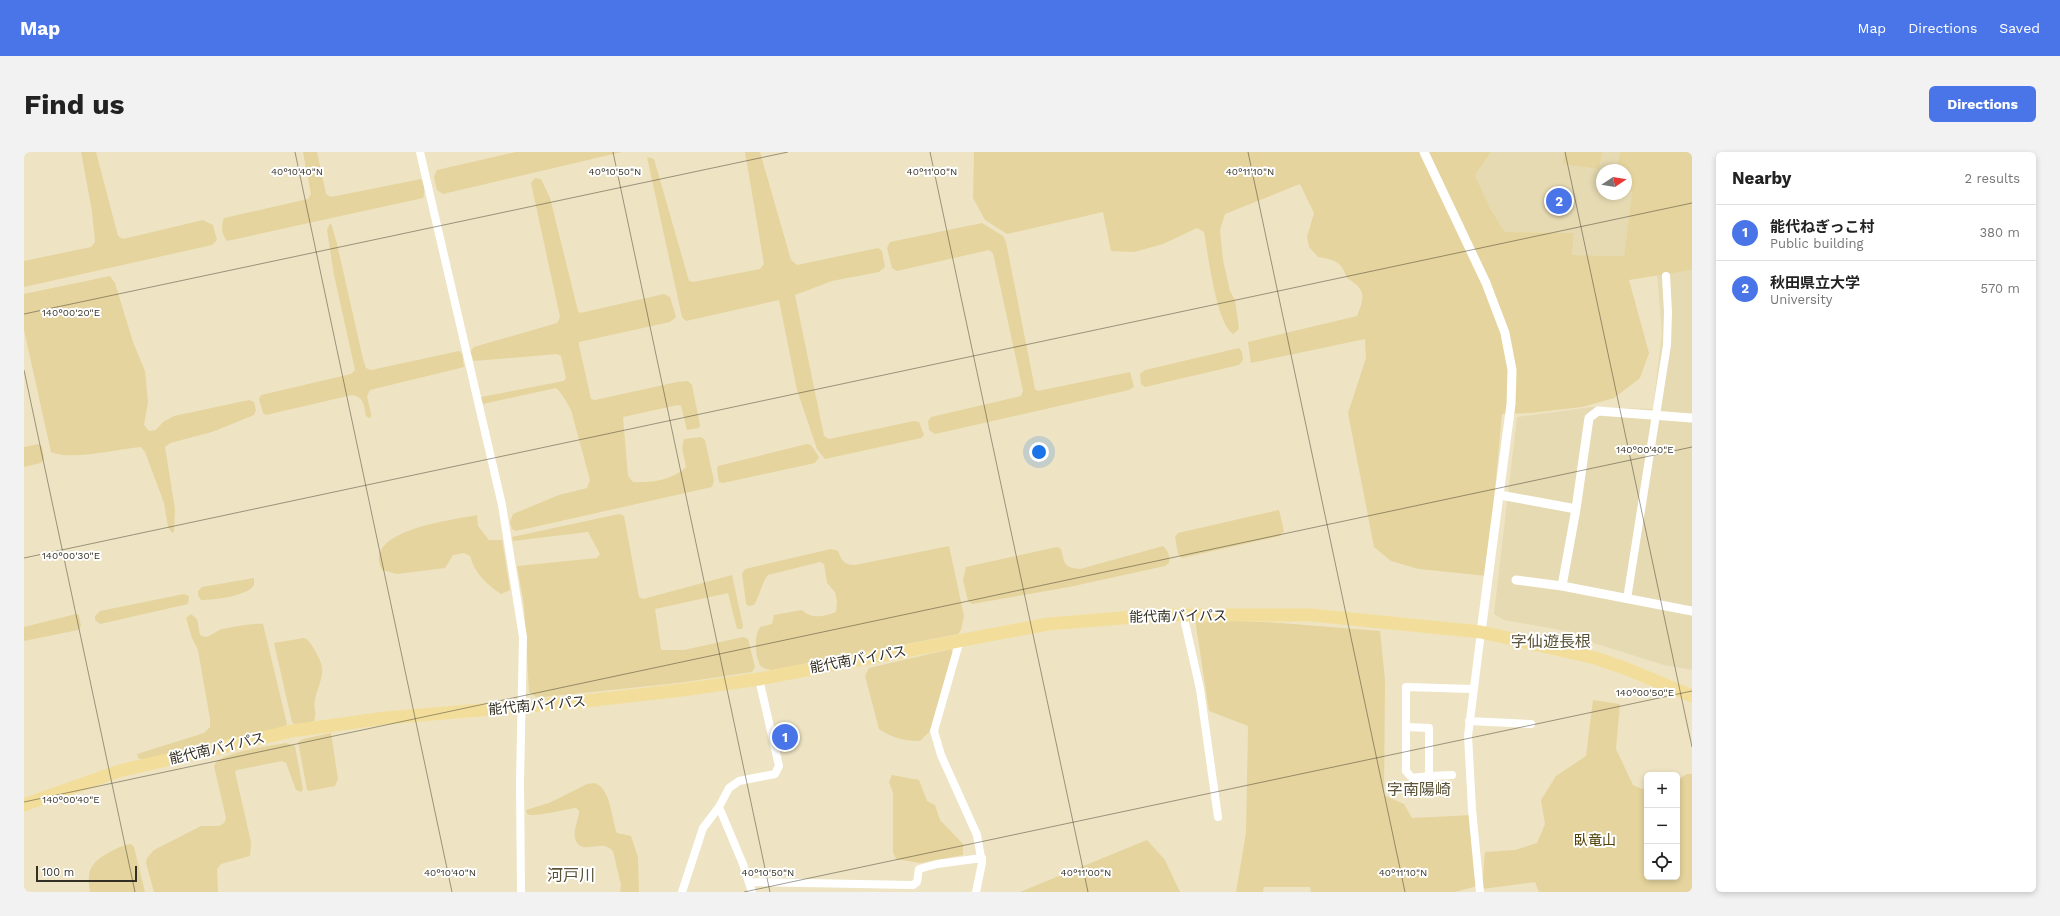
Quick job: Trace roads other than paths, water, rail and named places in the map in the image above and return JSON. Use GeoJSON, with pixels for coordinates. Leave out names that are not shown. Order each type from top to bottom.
{"type":"FeatureCollection","features":[{"type":"Feature","properties":{"kind":"highway","name":"能代南バイパス"},"geometry":{"type":"LineString","coordinates":[[24,805],[118,771],[292,731],[385,718],[523,705],[584,701],[682,690],[760,678],[1048,624],[1114,618],[1183,614],[1311,615],[1481,632],[1595,658],[1692,696]]}},
{"type":"Feature","properties":{"kind":"street"},"geometry":{"type":"LineString","coordinates":[[420,152],[502,505],[523,637],[523,705],[520,781],[521,892]]}},
{"type":"Feature","properties":{"kind":"street"},"geometry":{"type":"LineString","coordinates":[[1424,152],[1486,283],[1504,333],[1512,370],[1511,404],[1502,464],[1500,495],[1473,689],[1468,736],[1471,802],[1480,892]]}},
{"type":"Feature","properties":{"kind":"street"},"geometry":{"type":"LineString","coordinates":[[1627,599],[1667,345],[1668,312],[1666,276]]}},
{"type":"Feature","properties":{"kind":"street"},"geometry":{"type":"LineString","coordinates":[[1562,586],[1576,509],[1589,418],[1598,411],[1657,414],[1692,418]]}},
{"type":"Feature","properties":{"kind":"street"},"geometry":{"type":"LineString","coordinates":[[1500,495],[1576,509]]}},
{"type":"Feature","properties":{"kind":"street"},"geometry":{"type":"LineString","coordinates":[[1516,580],[1562,586],[1692,611]]}},
{"type":"Feature","properties":{"kind":"street"},"geometry":{"type":"LineString","coordinates":[[1183,614],[1199,683],[1218,817]]}},
{"type":"Feature","properties":{"kind":"street"},"geometry":{"type":"LineString","coordinates":[[960,640],[934,731],[941,755],[977,835],[982,858],[976,892]]}},
{"type":"Feature","properties":{"kind":"street"},"geometry":{"type":"LineString","coordinates":[[682,892],[703,828],[719,806],[728,788],[739,781],[775,774],[779,766],[760,678]]}},
{"type":"Feature","properties":{"kind":"street"},"geometry":{"type":"LineString","coordinates":[[1452,775],[1412,778],[1406,770],[1406,687],[1473,689]]}},
{"type":"Feature","properties":{"kind":"street"},"geometry":{"type":"LineString","coordinates":[[1469,722],[1531,724]]}},
{"type":"Feature","properties":{"kind":"street"},"geometry":{"type":"LineString","coordinates":[[1406,726],[1429,728],[1429,776]]}},
{"type":"Feature","properties":{"kind":"street"},"geometry":{"type":"LineString","coordinates":[[719,806],[750,882],[752,892]]}},
{"type":"Feature","properties":{"kind":"street"},"geometry":{"type":"LineString","coordinates":[[750,882],[892,888],[913,885],[917,882],[919,870],[936,864],[982,858]]}},
{"type":"Feature","properties":{"kind":"place","name":"秋田県立大学"},"geometry":{"type":"Point","coordinates":[1559,201]}},
{"type":"Feature","properties":{"kind":"place","name":"能代ねぎっこ村"},"geometry":{"type":"Point","coordinates":[785,737]}},
{"type":"Feature","properties":{"kind":"district","name":"字仙遊長根"},"geometry":{"type":"Point","coordinates":[1551,641]}},
{"type":"Feature","properties":{"kind":"district","name":"字南陽崎"},"geometry":{"type":"Point","coordinates":[1419,789]}},
{"type":"Feature","properties":{"kind":"district","name":"河戸川"},"geometry":{"type":"Point","coordinates":[571,875]}},
{"type":"Feature","properties":{"kind":"park label","name":"臥竜山"},"geometry":{"type":"Point","coordinates":[1595,840]}}]}
